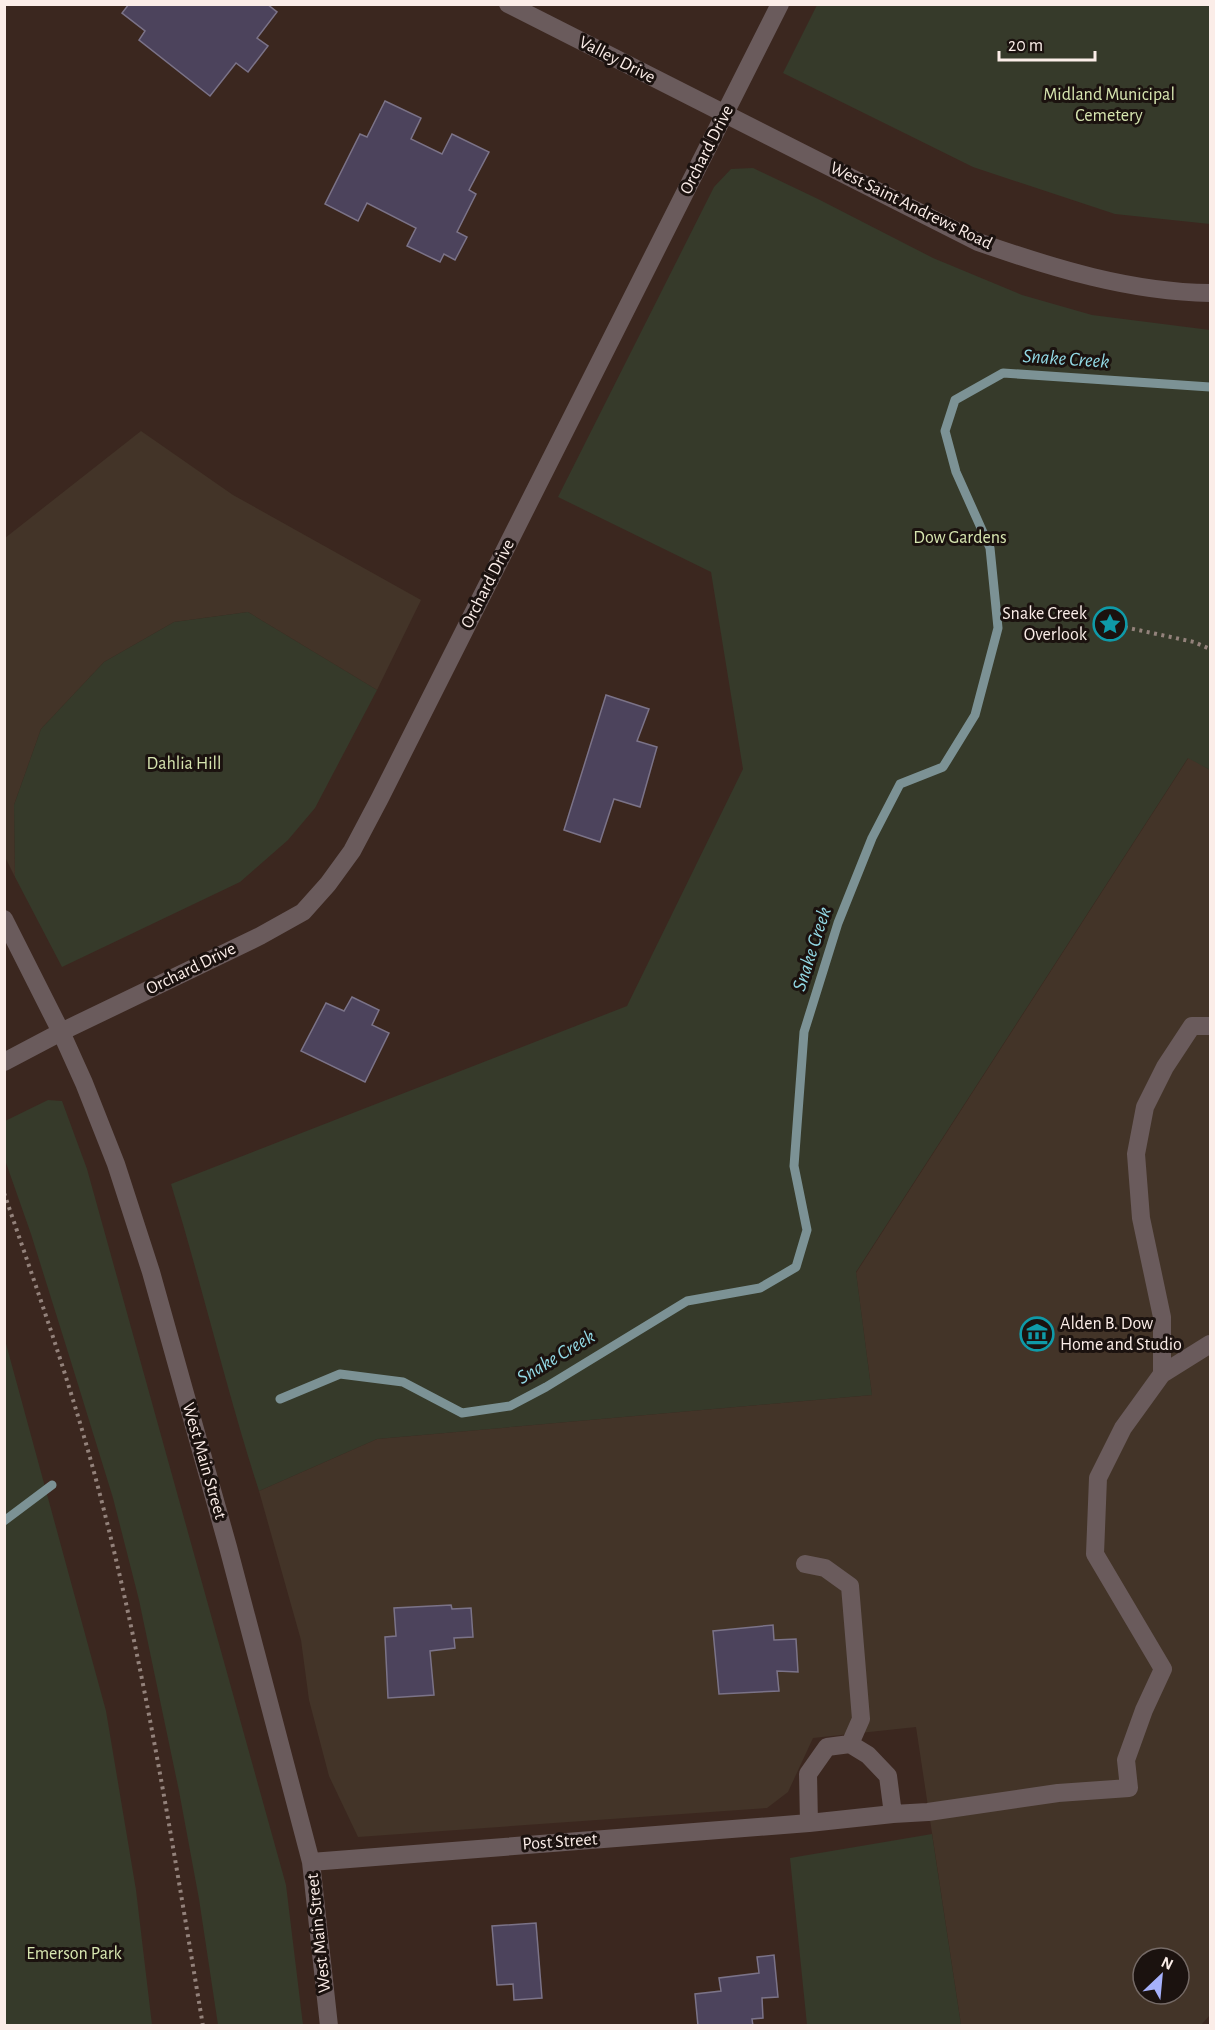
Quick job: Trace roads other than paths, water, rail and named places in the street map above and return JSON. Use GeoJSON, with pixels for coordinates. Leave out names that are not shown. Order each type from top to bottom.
{"type":"FeatureCollection","features":[{"type":"Feature","properties":{"kind":"street","name":"Valley Drive"},"geometry":{"type":"LineString","coordinates":[[508,4],[725,115]]}},
{"type":"Feature","properties":{"kind":"street","name":"Orchard Drive"},"geometry":{"type":"LineString","coordinates":[[4,1062],[260,936],[303,912],[328,884],[352,851],[780,4]]}},
{"type":"Feature","properties":{"kind":"street","name":"West Saint Andrews Road"},"geometry":{"type":"LineString","coordinates":[[725,115],[978,242],[1042,264],[1112,282],[1210,293]]}},
{"type":"Feature","properties":{"kind":"street","name":"West Main Street"},"geometry":{"type":"LineString","coordinates":[[4,919],[61,1032],[116,1164],[151,1272],[228,1547],[312,1862],[329,2025]]}},
{"type":"Feature","properties":{"kind":"street"},"geometry":{"type":"LineString","coordinates":[[1162,1374],[1162,1317],[1141,1218],[1136,1154],[1145,1107],[1165,1067],[1192,1026],[1210,1026]]}},
{"type":"Feature","properties":{"kind":"street"},"geometry":{"type":"LineString","coordinates":[[1162,1374],[1210,1344]]}},
{"type":"Feature","properties":{"kind":"street","name":"Post Street"},"geometry":{"type":"LineString","coordinates":[[312,1862],[809,1823],[928,1812],[1058,1793],[1129,1788],[1126,1760],[1144,1710],[1163,1669],[1095,1554],[1098,1478],[1122,1428],[1162,1374]]}},
{"type":"Feature","properties":{"kind":"street"},"geometry":{"type":"LineString","coordinates":[[805,1564],[825,1568],[850,1586],[861,1719],[850,1744]]}},
{"type":"Feature","properties":{"kind":"street"},"geometry":{"type":"LineString","coordinates":[[809,1823],[808,1774],[827,1747],[850,1744],[868,1755],[888,1776],[893,1814]]}},
{"type":"Feature","properties":{"kind":"waterway","name":"Snake Creek"},"geometry":{"type":"LineString","coordinates":[[280,1399],[340,1374],[403,1382],[462,1413],[510,1406],[546,1387],[687,1301],[760,1288],[796,1267],[807,1230],[794,1166],[804,1032],[838,923],[872,838],[900,784],[943,767],[975,715],[998,628],[990,548],[956,472],[945,431],[955,400],[1003,373],[1210,387]]}},
{"type":"Feature","properties":{"kind":"waterway","name":"Snake Creek"},"geometry":{"type":"LineString","coordinates":[[4,1521],[52,1485]]}},
{"type":"Feature","properties":{"kind":"place","name":"Snake Creek Overlook"},"geometry":{"type":"Point","coordinates":[1110,624]}},
{"type":"Feature","properties":{"kind":"place","name":"Alden B. Dow Home and Studio"},"geometry":{"type":"Point","coordinates":[1037,1334]}},
{"type":"Feature","properties":{"kind":"park label","name":"Midland Municipal Cemetery"},"geometry":{"type":"Point","coordinates":[1109,106]}},
{"type":"Feature","properties":{"kind":"park label","name":"Dow Gardens"},"geometry":{"type":"Point","coordinates":[960,538]}},
{"type":"Feature","properties":{"kind":"park label","name":"Dahlia Hill"},"geometry":{"type":"Point","coordinates":[184,764]}},
{"type":"Feature","properties":{"kind":"park label","name":"Emerson Park"},"geometry":{"type":"Point","coordinates":[74,1954]}}]}
